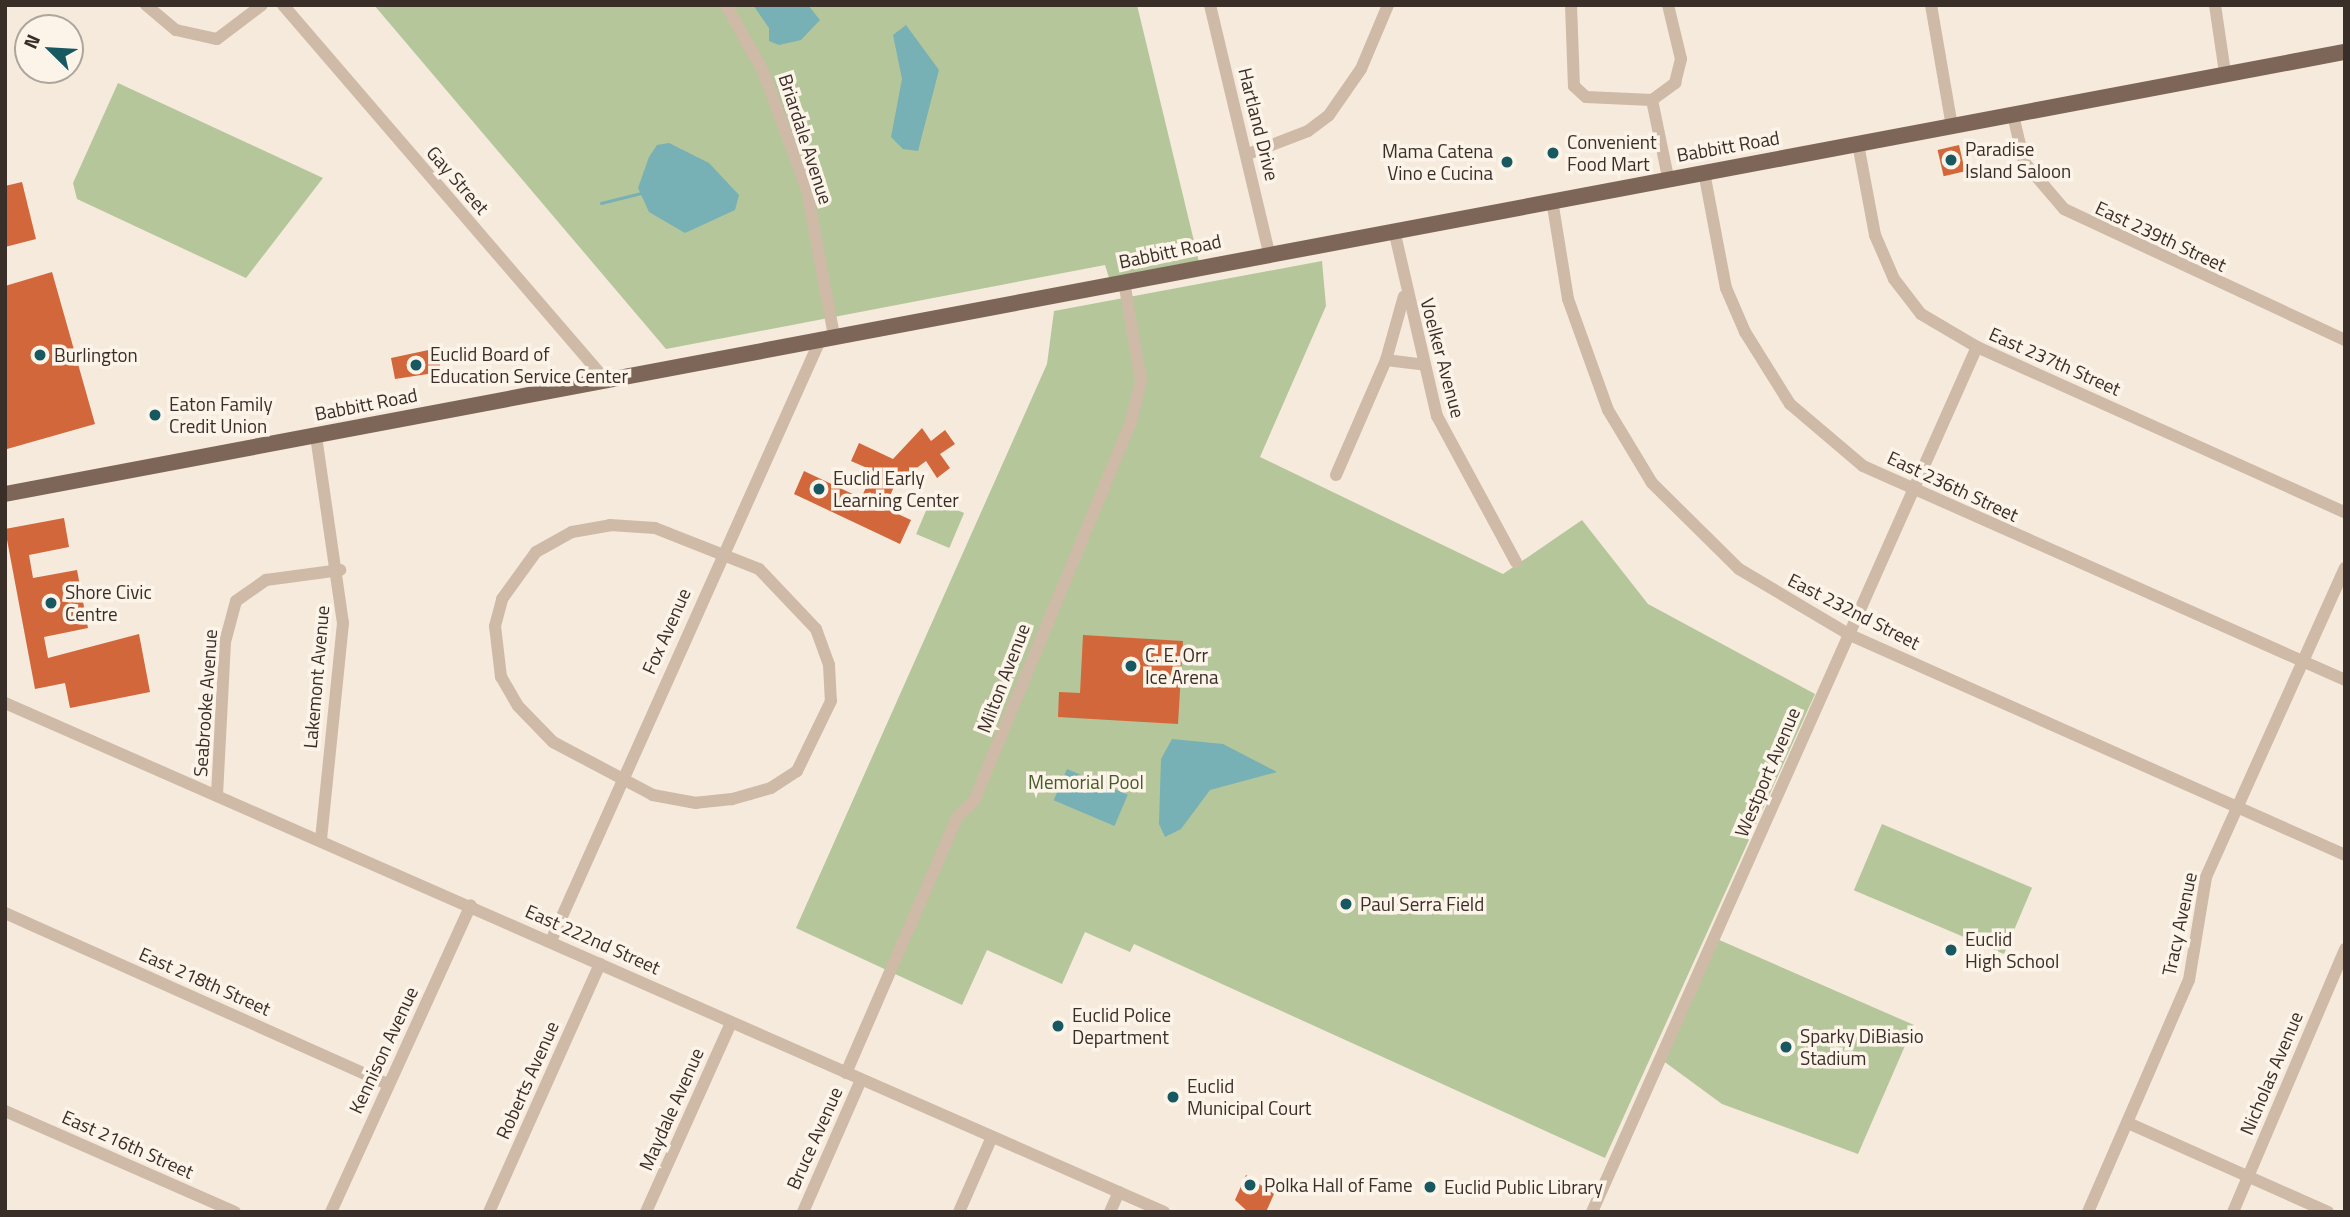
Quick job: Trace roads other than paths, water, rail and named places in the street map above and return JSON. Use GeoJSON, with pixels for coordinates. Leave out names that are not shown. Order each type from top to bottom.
{"type":"FeatureCollection","features":[{"type":"Feature","properties":{"kind":"main road","name":"Babbitt Road"},"geometry":{"type":"LineString","coordinates":[[5,494],[1124,282],[1269,252],[2345,52]]}},
{"type":"Feature","properties":{"kind":"street"},"geometry":{"type":"LineString","coordinates":[[146,5],[176,30],[217,39],[262,5]]}},
{"type":"Feature","properties":{"kind":"street","name":"Gay Street"},"geometry":{"type":"LineString","coordinates":[[283,5],[604,380]]}},
{"type":"Feature","properties":{"kind":"street","name":"Briardale Avenue"},"geometry":{"type":"LineString","coordinates":[[726,5],[763,71],[807,190],[827,337]]}},
{"type":"Feature","properties":{"kind":"street","name":"Hartland Drive"},"geometry":{"type":"LineString","coordinates":[[1210,5],[1248,154],[1269,252]]}},
{"type":"Feature","properties":{"kind":"street"},"geometry":{"type":"LineString","coordinates":[[1248,154],[1308,131],[1329,115],[1361,69],[1388,5]]}},
{"type":"Feature","properties":{"kind":"street"},"geometry":{"type":"LineString","coordinates":[[1571,5],[1574,86],[1586,97],[1653,100],[1675,83],[1681,59],[1668,5]]}},
{"type":"Feature","properties":{"kind":"street"},"geometry":{"type":"LineString","coordinates":[[1930,5],[1952,125]]}},
{"type":"Feature","properties":{"kind":"street"},"geometry":{"type":"LineString","coordinates":[[2215,5],[2225,74]]}},
{"type":"Feature","properties":{"kind":"street"},"geometry":{"type":"LineString","coordinates":[[1653,100],[1668,177]]}},
{"type":"Feature","properties":{"kind":"street","name":"East 239th Street"},"geometry":{"type":"LineString","coordinates":[[2012,115],[2024,162],[2064,209],[2345,340]]}},
{"type":"Feature","properties":{"kind":"street","name":"East 237th Street"},"geometry":{"type":"LineString","coordinates":[[1858,144],[1875,235],[1895,279],[1921,314],[1977,348],[2345,512]]}},
{"type":"Feature","properties":{"kind":"street","name":"East 236th Street"},"geometry":{"type":"LineString","coordinates":[[1704,172],[1726,288],[1766,371],[1790,404],[1836,444],[1914,491],[2300,663],[2345,680]]}},
{"type":"Feature","properties":{"kind":"street","name":"East 232nd Street"},"geometry":{"type":"LineString","coordinates":[[1552,200],[1579,340],[1608,410],[1652,483],[1739,569],[1850,635],[2345,855]]}},
{"type":"Feature","properties":{"kind":"street","name":"Voelker Avenue"},"geometry":{"type":"LineString","coordinates":[[1394,230],[1405,293],[1424,365],[1456,459],[1516,562]]}},
{"type":"Feature","properties":{"kind":"street","name":"Milton Avenue"},"geometry":{"type":"LineString","coordinates":[[846,1073],[958,816],[975,801],[1130,425],[1141,381],[1124,282]]}},
{"type":"Feature","properties":{"kind":"street"},"geometry":{"type":"LineString","coordinates":[[1336,475],[1387,360],[1405,293]]}},
{"type":"Feature","properties":{"kind":"street","name":"Fox Avenue"},"geometry":{"type":"LineString","coordinates":[[551,941],[722,552],[827,337]]}},
{"type":"Feature","properties":{"kind":"street","name":"Westport Avenue"},"geometry":{"type":"LineString","coordinates":[[1592,1212],[1977,348]]}},
{"type":"Feature","properties":{"kind":"street"},"geometry":{"type":"LineString","coordinates":[[1387,360],[1424,365]]}},
{"type":"Feature","properties":{"kind":"street","name":"Lakemont Avenue"},"geometry":{"type":"LineString","coordinates":[[316,436],[340,570],[343,623],[321,840]]}},
{"type":"Feature","properties":{"kind":"street"},"geometry":{"type":"LineString","coordinates":[[655,528],[722,552],[759,569],[816,629],[829,665],[831,701],[816,742],[797,771],[771,788],[732,799],[696,803],[620,782],[553,742],[518,706],[501,677],[495,626],[502,599],[536,552],[572,532],[655,528]]}},
{"type":"Feature","properties":{"kind":"street","name":"Tracy Avenue"},"geometry":{"type":"LineString","coordinates":[[2088,1212],[2189,981],[2206,877],[2345,568]]}},
{"type":"Feature","properties":{"kind":"street","name":"Seabrooke Avenue"},"geometry":{"type":"LineString","coordinates":[[217,795],[225,642],[236,601],[266,580],[340,570]]}},
{"type":"Feature","properties":{"kind":"street","name":"East 222nd Street"},"geometry":{"type":"LineString","coordinates":[[5,703],[471,905],[731,1023],[1164,1212]]}},
{"type":"Feature","properties":{"kind":"street","name":"Kennison Avenue"},"geometry":{"type":"LineString","coordinates":[[331,1212],[471,905]]}},
{"type":"Feature","properties":{"kind":"street","name":"East 218th Street"},"geometry":{"type":"LineString","coordinates":[[5,913],[388,1084]]}},
{"type":"Feature","properties":{"kind":"street","name":"Nicholas Avenue"},"geometry":{"type":"LineString","coordinates":[[2233,1212],[2345,949]]}},
{"type":"Feature","properties":{"kind":"street","name":"Roberts Avenue"},"geometry":{"type":"LineString","coordinates":[[489,1212],[600,964]]}},
{"type":"Feature","properties":{"kind":"street","name":"Maydale Avenue"},"geometry":{"type":"LineString","coordinates":[[646,1212],[731,1023]]}},
{"type":"Feature","properties":{"kind":"street","name":"Bruce Avenue"},"geometry":{"type":"LineString","coordinates":[[803,1212],[861,1080]]}},
{"type":"Feature","properties":{"kind":"street","name":"East 216th Street"},"geometry":{"type":"LineString","coordinates":[[5,1111],[235,1212]]}},
{"type":"Feature","properties":{"kind":"street"},"geometry":{"type":"LineString","coordinates":[[2127,1123],[2328,1212]]}},
{"type":"Feature","properties":{"kind":"street"},"geometry":{"type":"LineString","coordinates":[[959,1212],[992,1137]]}},
{"type":"Feature","properties":{"kind":"street"},"geometry":{"type":"LineString","coordinates":[[1110,1212],[1119,1192]]}},
{"type":"Feature","properties":{"kind":"water"},"geometry":{"type":"Polygon","coordinates":[[[753,5],[808,5],[820,20],[801,40],[779,45],[769,41],[769,28],[753,5]]]}},
{"type":"Feature","properties":{"kind":"water"},"geometry":{"type":"Polygon","coordinates":[[[906,25],[939,70],[918,151],[903,149],[891,137],[902,79],[893,35],[906,25]]]}},
{"type":"Feature","properties":{"kind":"water"},"geometry":{"type":"Polygon","coordinates":[[[669,143],[709,163],[739,195],[735,210],[685,233],[649,212],[638,188],[649,157],[657,145],[669,143]]]}},
{"type":"Feature","properties":{"kind":"water"},"geometry":{"type":"Polygon","coordinates":[[[1172,739],[1223,744],[1277,772],[1210,790],[1181,829],[1165,837],[1159,824],[1161,759],[1172,739]]]}},
{"type":"Feature","properties":{"kind":"water"},"geometry":{"type":"Polygon","coordinates":[[[1067,769],[1128,795],[1114,826],[1054,800],[1067,769]]]}},
{"type":"Feature","properties":{"kind":"waterway"},"geometry":{"type":"LineString","coordinates":[[601,203],[641,193]]}},
{"type":"Feature","properties":{"kind":"place","name":"Convenient Food Mart"},"geometry":{"type":"Point","coordinates":[1553,153]}},
{"type":"Feature","properties":{"kind":"place","name":"Paradise Island Saloon"},"geometry":{"type":"Point","coordinates":[1951,160]}},
{"type":"Feature","properties":{"kind":"place","name":"Mama Catena Vino e Cucina"},"geometry":{"type":"Point","coordinates":[1507,162]}},
{"type":"Feature","properties":{"kind":"place","name":"Burlington"},"geometry":{"type":"Point","coordinates":[40,355]}},
{"type":"Feature","properties":{"kind":"place","name":"Euclid Board of Education Service Center"},"geometry":{"type":"Point","coordinates":[416,365]}},
{"type":"Feature","properties":{"kind":"place","name":"Eaton Family Credit Union"},"geometry":{"type":"Point","coordinates":[155,415]}},
{"type":"Feature","properties":{"kind":"place","name":"Euclid Early Learning Center"},"geometry":{"type":"Point","coordinates":[819,489]}},
{"type":"Feature","properties":{"kind":"place","name":"Shore Civic Centre"},"geometry":{"type":"Point","coordinates":[51,603]}},
{"type":"Feature","properties":{"kind":"place","name":"C. E. Orr Ice Arena"},"geometry":{"type":"Point","coordinates":[1131,666]}},
{"type":"Feature","properties":{"kind":"place","name":"Paul Serra Field"},"geometry":{"type":"Point","coordinates":[1346,904]}},
{"type":"Feature","properties":{"kind":"place","name":"Euclid High School"},"geometry":{"type":"Point","coordinates":[1951,950]}},
{"type":"Feature","properties":{"kind":"place","name":"Euclid Police Department"},"geometry":{"type":"Point","coordinates":[1058,1026]}},
{"type":"Feature","properties":{"kind":"place","name":"Sparky DiBiasio Stadium"},"geometry":{"type":"Point","coordinates":[1786,1047]}},
{"type":"Feature","properties":{"kind":"place","name":"Euclid Municipal Court"},"geometry":{"type":"Point","coordinates":[1173,1097]}},
{"type":"Feature","properties":{"kind":"place","name":"Polka Hall of Fame"},"geometry":{"type":"Point","coordinates":[1250,1185]}},
{"type":"Feature","properties":{"kind":"place","name":"Euclid Public Library"},"geometry":{"type":"Point","coordinates":[1430,1187]}},
{"type":"Feature","properties":{"kind":"park label","name":"Memorial Pool"},"geometry":{"type":"Point","coordinates":[1086,782]}}]}
